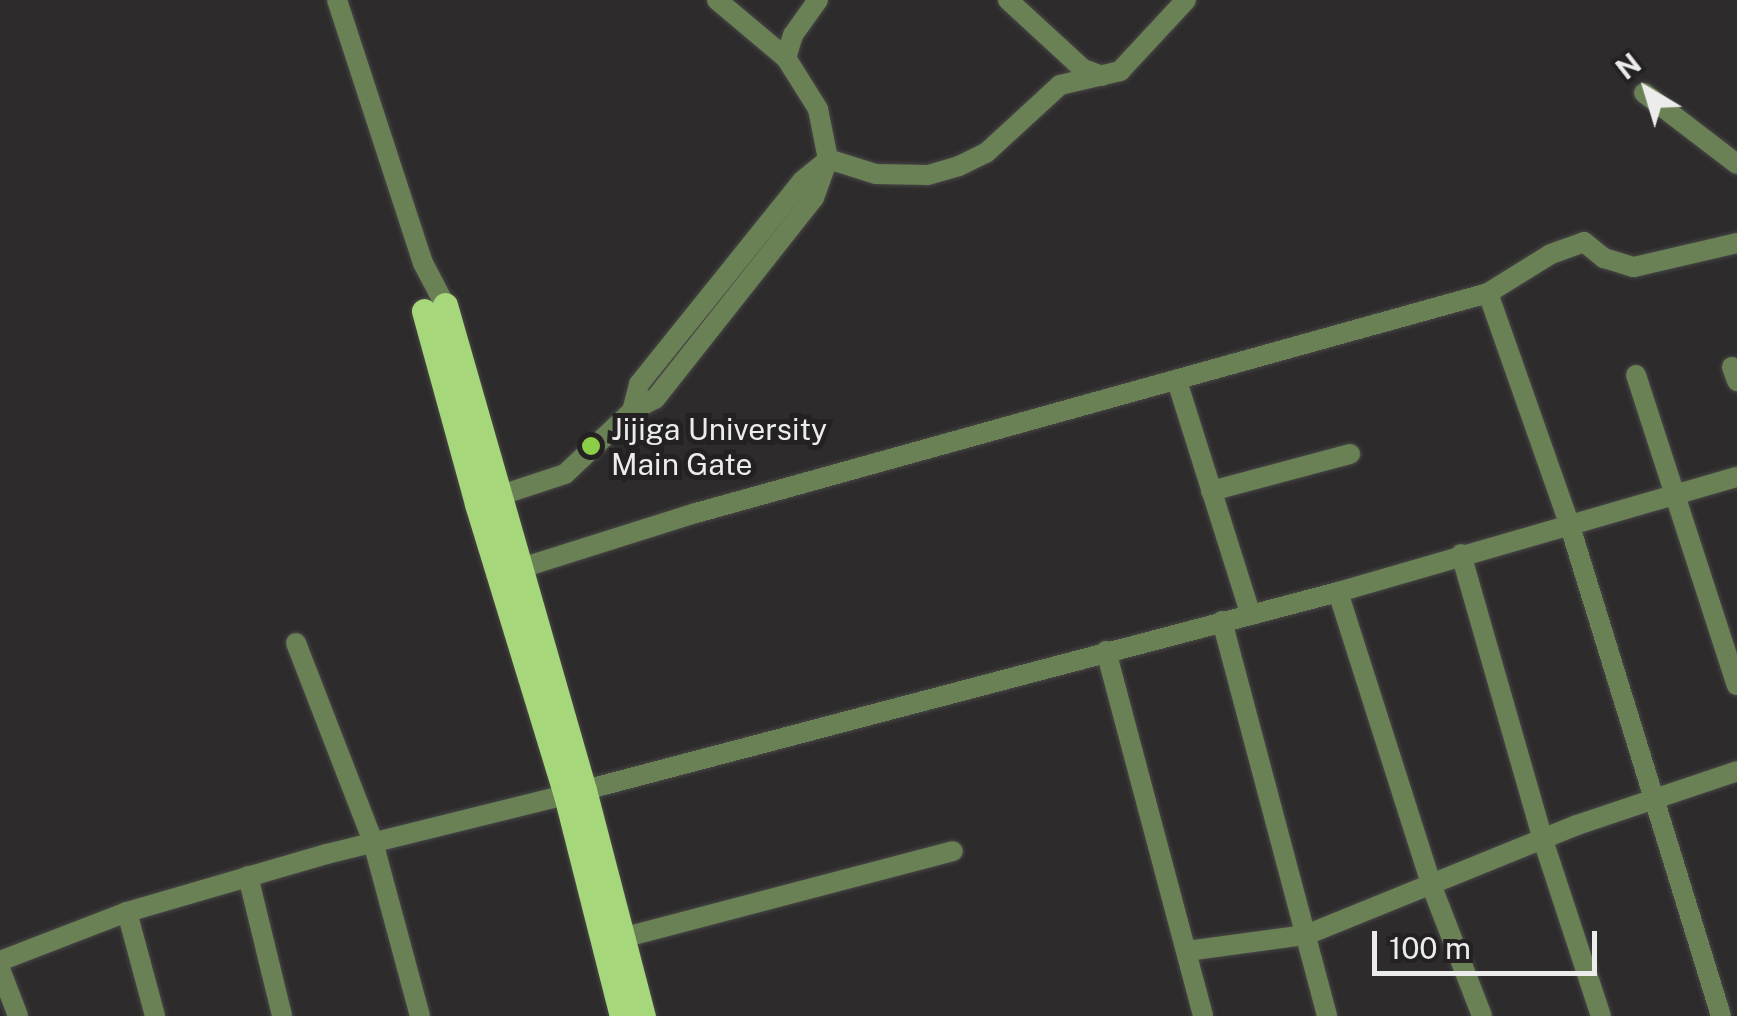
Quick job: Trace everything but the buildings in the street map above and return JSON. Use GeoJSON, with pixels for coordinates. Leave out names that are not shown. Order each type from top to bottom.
{"type":"FeatureCollection","features":[{"type":"Feature","properties":{"kind":"main road"},"geometry":{"type":"LineString","coordinates":[[434,308],[487,500],[643,1016]]}},
{"type":"Feature","properties":{"kind":"main road"},"geometry":{"type":"LineString","coordinates":[[487,500],[518,569],[575,793],[622,1016]]}},
{"type":"Feature","properties":{"kind":"street"},"geometry":{"type":"LineString","coordinates":[[337,0],[423,262],[434,308]]}},
{"type":"Feature","properties":{"kind":"street"},"geometry":{"type":"LineString","coordinates":[[487,500],[565,474],[632,411],[656,399],[814,198],[828,159],[818,109],[786,58],[717,0]]}},
{"type":"Feature","properties":{"kind":"street"},"geometry":{"type":"LineString","coordinates":[[786,58],[793,35],[818,0]]}},
{"type":"Feature","properties":{"kind":"street"},"geometry":{"type":"LineString","coordinates":[[1008,0],[1083,69],[1104,77]]}},
{"type":"Feature","properties":{"kind":"street"},"geometry":{"type":"LineString","coordinates":[[828,159],[876,174],[928,175],[959,166],[986,153],[1060,85],[1120,71],[1186,0]]}},
{"type":"Feature","properties":{"kind":"street"},"geometry":{"type":"LineString","coordinates":[[1644,93],[1737,164]]}},
{"type":"Feature","properties":{"kind":"street"},"geometry":{"type":"LineString","coordinates":[[518,569],[696,513],[1488,293],[1551,254],[1584,242],[1604,258],[1634,267],[1737,242]]}},
{"type":"Feature","properties":{"kind":"street"},"geometry":{"type":"LineString","coordinates":[[1488,293],[1569,523],[1721,1016]]}},
{"type":"Feature","properties":{"kind":"street"},"geometry":{"type":"LineString","coordinates":[[1636,376],[1737,685]]}},
{"type":"Feature","properties":{"kind":"street"},"geometry":{"type":"LineString","coordinates":[[1177,381],[1250,613]]}},
{"type":"Feature","properties":{"kind":"street"},"geometry":{"type":"LineString","coordinates":[[1211,491],[1350,454]]}},
{"type":"Feature","properties":{"kind":"street"},"geometry":{"type":"LineString","coordinates":[[0,961],[126,912],[248,876],[1338,592],[1737,477]]}},
{"type":"Feature","properties":{"kind":"street"},"geometry":{"type":"LineString","coordinates":[[1461,554],[1543,840],[1601,1016]]}},
{"type":"Feature","properties":{"kind":"street"},"geometry":{"type":"LineString","coordinates":[[1338,592],[1432,887],[1482,1016]]}},
{"type":"Feature","properties":{"kind":"street"},"geometry":{"type":"LineString","coordinates":[[1222,620],[1327,1016]]}},
{"type":"Feature","properties":{"kind":"street"},"geometry":{"type":"LineString","coordinates":[[296,643],[373,842],[420,1016]]}},
{"type":"Feature","properties":{"kind":"street"},"geometry":{"type":"LineString","coordinates":[[1106,651],[1203,1016]]}},
{"type":"Feature","properties":{"kind":"street"},"geometry":{"type":"LineString","coordinates":[[1187,951],[1306,934],[1543,840],[1737,771]]}},
{"type":"Feature","properties":{"kind":"street"},"geometry":{"type":"LineString","coordinates":[[622,938],[953,851]]}},
{"type":"Feature","properties":{"kind":"street"},"geometry":{"type":"LineString","coordinates":[[248,876],[282,1016]]}},
{"type":"Feature","properties":{"kind":"street"},"geometry":{"type":"LineString","coordinates":[[126,912],[155,1016]]}},
{"type":"Feature","properties":{"kind":"street"},"geometry":{"type":"LineString","coordinates":[[0,969],[18,1016]]}},
{"type":"Feature","properties":{"kind":"place","name":"Jijiga University Main Gate"},"geometry":{"type":"Point","coordinates":[591,446]}}]}
